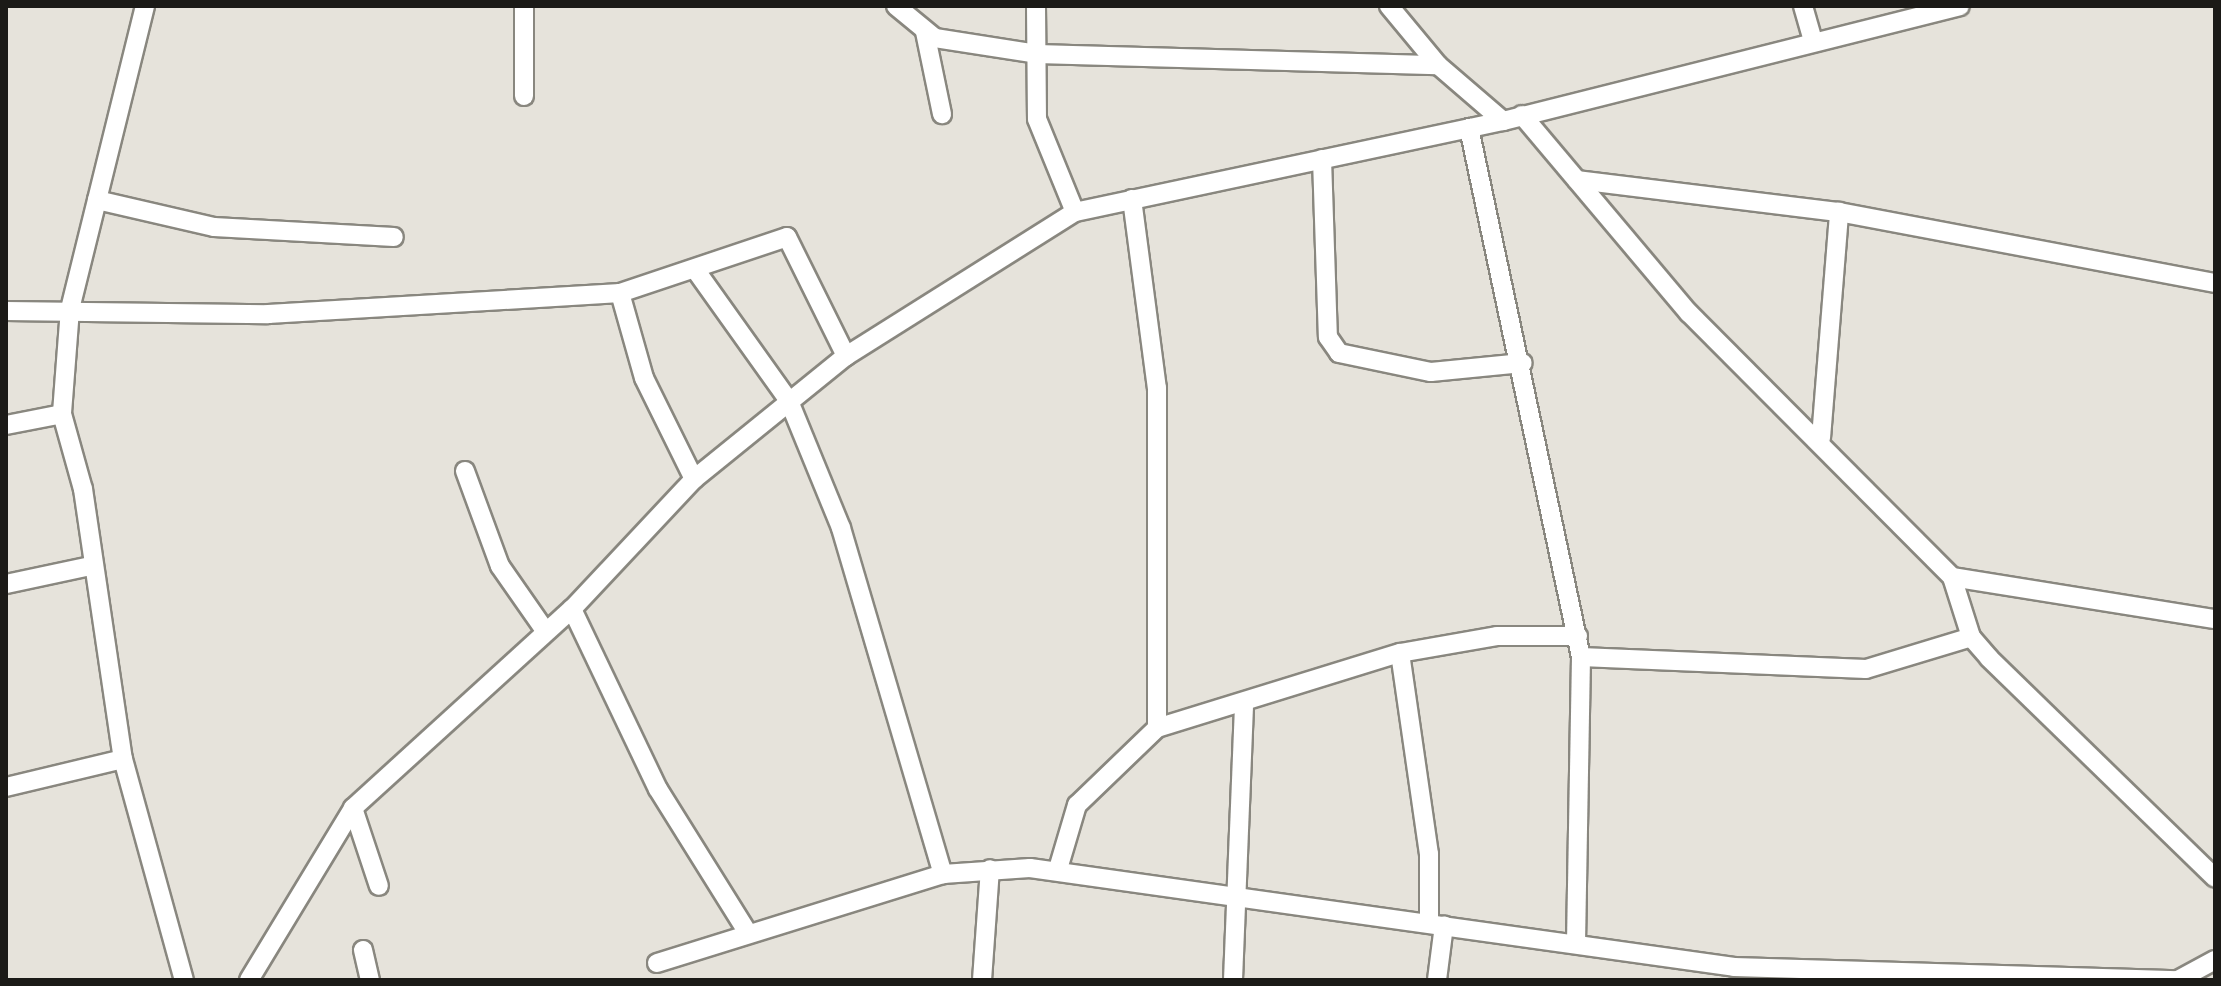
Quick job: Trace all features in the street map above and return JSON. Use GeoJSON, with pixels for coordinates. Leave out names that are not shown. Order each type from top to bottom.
{"type":"FeatureCollection","features":[{"type":"Feature","properties":{"kind":"street"},"geometry":{"type":"LineString","coordinates":[[145,6],[70,309],[62,414],[83,489],[91,566],[123,759],[184,980]]}},
{"type":"Feature","properties":{"kind":"street"},"geometry":{"type":"LineString","coordinates":[[524,6],[524,96]]}},
{"type":"Feature","properties":{"kind":"street"},"geometry":{"type":"LineString","coordinates":[[896,6],[918,18],[925,32],[942,114]]}},
{"type":"Feature","properties":{"kind":"street"},"geometry":{"type":"LineString","coordinates":[[1036,6],[1042,141],[1075,212]]}},
{"type":"Feature","properties":{"kind":"street"},"geometry":{"type":"LineString","coordinates":[[1389,6],[1438,65],[1503,121]]}},
{"type":"Feature","properties":{"kind":"street"},"geometry":{"type":"LineString","coordinates":[[1803,6],[1813,42]]}},
{"type":"Feature","properties":{"kind":"street"},"geometry":{"type":"LineString","coordinates":[[249,980],[353,808],[572,609],[694,479],[846,356],[1075,212],[1503,121],[1960,6]]}},
{"type":"Feature","properties":{"kind":"street"},"geometry":{"type":"LineString","coordinates":[[925,32],[1037,54],[1438,65]]}},
{"type":"Feature","properties":{"kind":"street"},"geometry":{"type":"LineString","coordinates":[[1522,115],[1689,313],[1821,438],[1952,577],[1971,637],[2215,878]]}},
{"type":"Feature","properties":{"kind":"street"},"geometry":{"type":"LineString","coordinates":[[1469,128],[1523,363],[1581,657],[1576,943]]}},
{"type":"Feature","properties":{"kind":"street"},"geometry":{"type":"LineString","coordinates":[[1322,159],[1328,337],[1339,353],[1431,372],[1523,363]]}},
{"type":"Feature","properties":{"kind":"street"},"geometry":{"type":"LineString","coordinates":[[1577,180],[1839,212],[2215,283]]}},
{"type":"Feature","properties":{"kind":"street"},"geometry":{"type":"LineString","coordinates":[[1132,199],[1157,388],[1157,728]]}},
{"type":"Feature","properties":{"kind":"street"},"geometry":{"type":"LineString","coordinates":[[97,200],[214,227],[394,237]]}},
{"type":"Feature","properties":{"kind":"street"},"geometry":{"type":"LineString","coordinates":[[1821,438],[1839,212]]}},
{"type":"Feature","properties":{"kind":"street"},"geometry":{"type":"LineString","coordinates":[[6,311],[70,309],[268,314],[620,293],[697,272],[787,237],[846,356]]}},
{"type":"Feature","properties":{"kind":"street"},"geometry":{"type":"LineString","coordinates":[[697,272],[789,401],[841,528],[943,874]]}},
{"type":"Feature","properties":{"kind":"street"},"geometry":{"type":"LineString","coordinates":[[620,293],[644,378],[694,479]]}},
{"type":"Feature","properties":{"kind":"street"},"geometry":{"type":"LineString","coordinates":[[6,425],[62,414]]}},
{"type":"Feature","properties":{"kind":"street"},"geometry":{"type":"LineString","coordinates":[[465,471],[500,566],[546,632]]}},
{"type":"Feature","properties":{"kind":"street"},"geometry":{"type":"LineString","coordinates":[[6,584],[91,566]]}},
{"type":"Feature","properties":{"kind":"street"},"geometry":{"type":"LineString","coordinates":[[1952,577],[2215,619]]}},
{"type":"Feature","properties":{"kind":"street"},"geometry":{"type":"LineString","coordinates":[[572,609],[658,789],[748,933]]}},
{"type":"Feature","properties":{"kind":"street"},"geometry":{"type":"LineString","coordinates":[[1058,869],[1077,805],[1157,728],[1400,653],[1497,636],[1578,636]]}},
{"type":"Feature","properties":{"kind":"street"},"geometry":{"type":"LineString","coordinates":[[1581,657],[1866,669],[1971,637]]}},
{"type":"Feature","properties":{"kind":"street"},"geometry":{"type":"LineString","coordinates":[[1400,653],[1428,840],[1437,924],[1437,980]]}},
{"type":"Feature","properties":{"kind":"street"},"geometry":{"type":"LineString","coordinates":[[1233,980],[1241,897],[1244,702]]}},
{"type":"Feature","properties":{"kind":"street"},"geometry":{"type":"LineString","coordinates":[[6,787],[123,759]]}},
{"type":"Feature","properties":{"kind":"street"},"geometry":{"type":"LineString","coordinates":[[353,808],[379,886]]}},
{"type":"Feature","properties":{"kind":"street"},"geometry":{"type":"LineString","coordinates":[[982,980],[990,869]]}},
{"type":"Feature","properties":{"kind":"street"},"geometry":{"type":"LineString","coordinates":[[657,963],[943,874],[990,869],[1058,869],[1679,960],[1870,976],[2178,980],[2215,960]]}},
{"type":"Feature","properties":{"kind":"street"},"geometry":{"type":"LineString","coordinates":[[363,950],[370,980]]}},
{"type":"Feature","properties":{"kind":"street"},"geometry":{"type":"LineString","coordinates":[[1678,980],[1679,960]]}}]}
